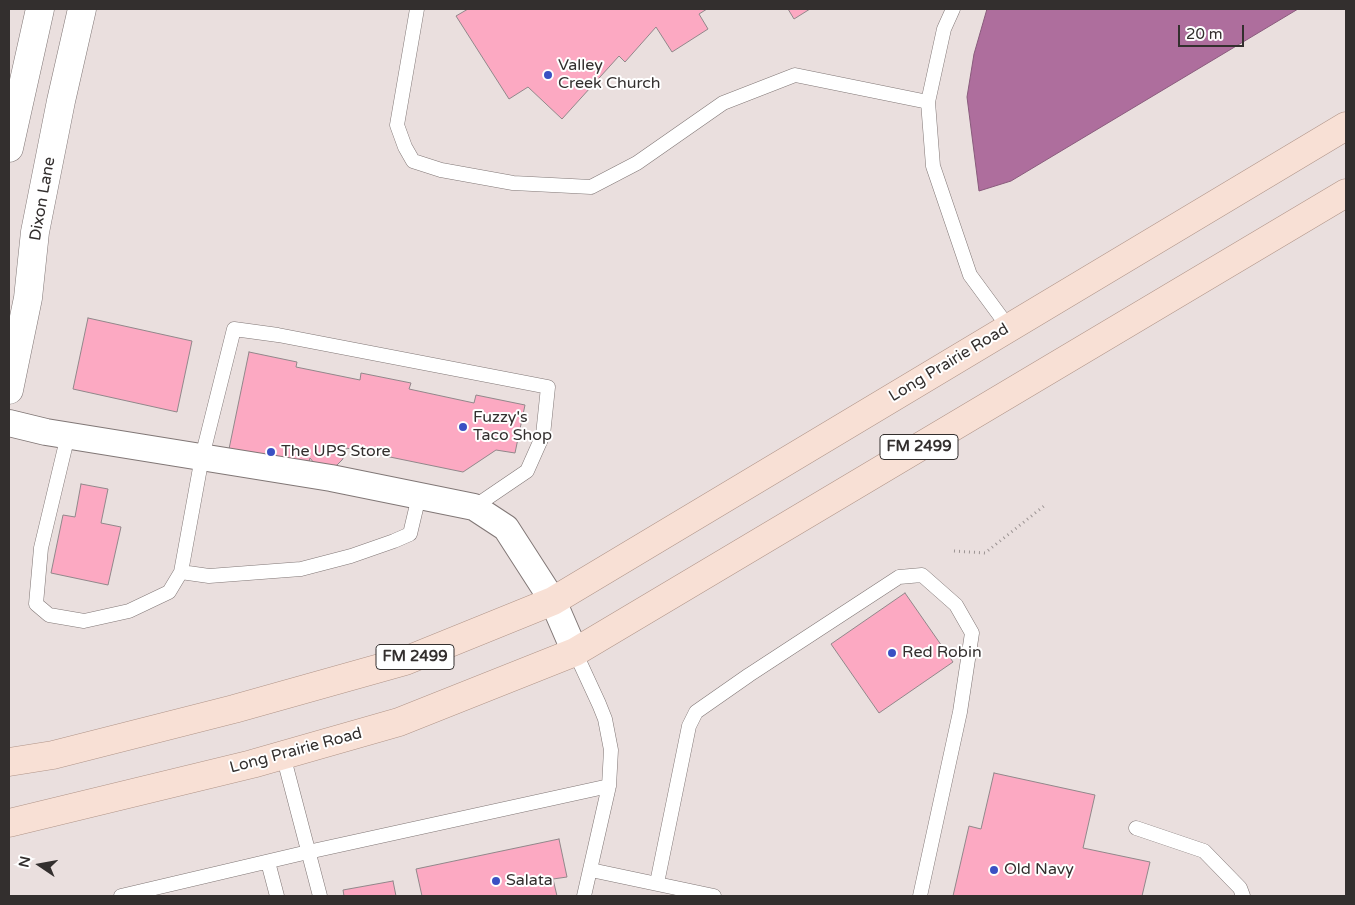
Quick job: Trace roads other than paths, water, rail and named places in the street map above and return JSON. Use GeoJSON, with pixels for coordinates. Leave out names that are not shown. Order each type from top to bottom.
{"type":"FeatureCollection","features":[{"type":"Feature","properties":{"kind":"main road"},"geometry":{"type":"LineString","coordinates":[[9,148],[40,9]]}},
{"type":"Feature","properties":{"kind":"main road","name":"Dixon Lane"},"geometry":{"type":"LineString","coordinates":[[9,390],[28,298],[37,223],[61,101],[82,9]]}},
{"type":"Feature","properties":{"kind":"main road","name":"Long Prairie Road"},"geometry":{"type":"LineString","coordinates":[[9,762],[53,755],[234,709],[405,661],[553,600],[1346,126]]}},
{"type":"Feature","properties":{"kind":"main road","name":"Long Prairie Road"},"geometry":{"type":"LineString","coordinates":[[9,823],[243,766],[399,722],[575,652],[1346,193]]}},
{"type":"Feature","properties":{"kind":"main road"},"geometry":{"type":"LineString","coordinates":[[9,742],[53,755]]}},
{"type":"Feature","properties":{"kind":"street"},"geometry":{"type":"LineString","coordinates":[[9,422],[46,432],[331,478],[474,507],[506,528],[553,600],[575,652]]}},
{"type":"Feature","properties":{"kind":"lane"},"geometry":{"type":"LineString","coordinates":[[417,9],[397,125],[412,160],[441,170],[513,182],[591,187],[637,163],[722,103],[795,75],[928,102]]}},
{"type":"Feature","properties":{"kind":"lane"},"geometry":{"type":"LineString","coordinates":[[953,9],[944,29],[928,102],[933,166],[970,275],[1009,328]]}},
{"type":"Feature","properties":{"kind":"lane"},"geometry":{"type":"LineString","coordinates":[[68,435],[41,548],[36,604],[49,615],[84,621],[129,612],[169,592],[181,572],[202,457],[234,330],[278,335],[548,387],[543,435],[527,472],[474,507]]}},
{"type":"Feature","properties":{"kind":"lane"},"geometry":{"type":"LineString","coordinates":[[181,572],[209,576],[292,569],[351,556],[410,534],[418,496]]}},
{"type":"Feature","properties":{"kind":"lane"},"geometry":{"type":"LineString","coordinates":[[657,883],[689,726],[696,712],[899,577],[922,575],[956,605],[972,633],[960,712],[920,896]]}},
{"type":"Feature","properties":{"kind":"lane"},"geometry":{"type":"LineString","coordinates":[[575,652],[599,704],[611,750],[609,786],[584,896]]}},
{"type":"Feature","properties":{"kind":"lane"},"geometry":{"type":"LineString","coordinates":[[283,755],[320,896]]}},
{"type":"Feature","properties":{"kind":"lane"},"geometry":{"type":"LineString","coordinates":[[128,896],[308,852],[609,786]]}},
{"type":"Feature","properties":{"kind":"lane"},"geometry":{"type":"LineString","coordinates":[[1136,828],[1204,851],[1240,888],[1244,896]]}},
{"type":"Feature","properties":{"kind":"lane"},"geometry":{"type":"LineString","coordinates":[[268,862],[277,896]]}},
{"type":"Feature","properties":{"kind":"lane"},"geometry":{"type":"LineString","coordinates":[[591,870],[714,896]]}},
{"type":"Feature","properties":{"kind":"place","name":"Valley Creek Church"},"geometry":{"type":"Point","coordinates":[548,75]}},
{"type":"Feature","properties":{"kind":"place","name":"Fuzzy's Taco Shop"},"geometry":{"type":"Point","coordinates":[463,427]}},
{"type":"Feature","properties":{"kind":"place","name":"The UPS Store"},"geometry":{"type":"Point","coordinates":[271,452]}},
{"type":"Feature","properties":{"kind":"place","name":"Red Robin"},"geometry":{"type":"Point","coordinates":[892,653]}},
{"type":"Feature","properties":{"kind":"place","name":"Old Navy"},"geometry":{"type":"Point","coordinates":[994,870]}},
{"type":"Feature","properties":{"kind":"place","name":"Salata"},"geometry":{"type":"Point","coordinates":[496,881]}}]}
